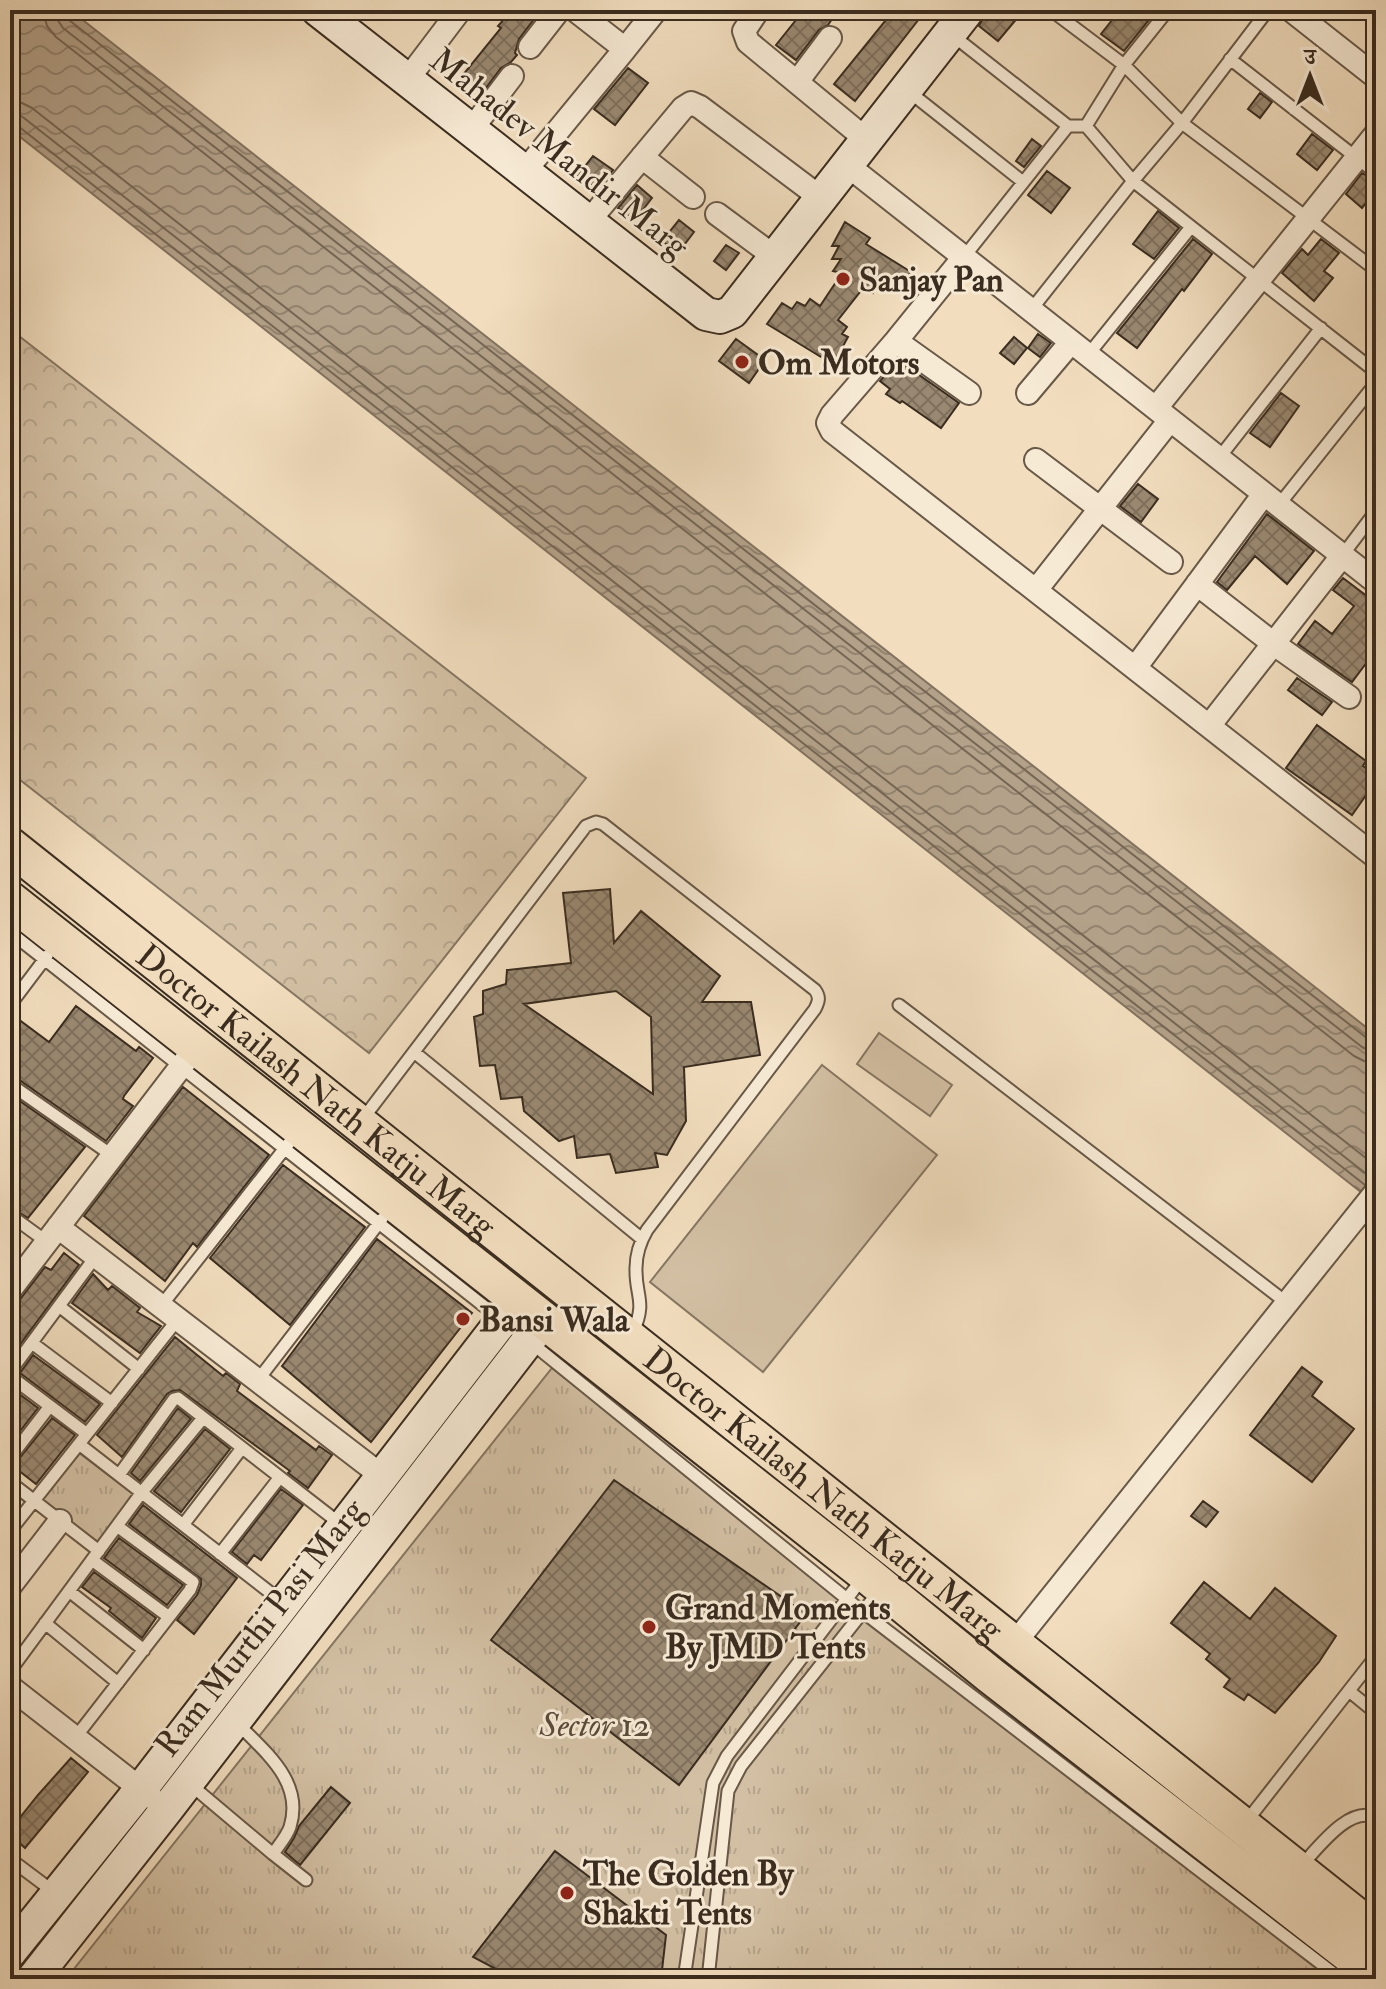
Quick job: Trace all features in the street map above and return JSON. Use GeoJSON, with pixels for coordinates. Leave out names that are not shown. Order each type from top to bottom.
{"type":"FeatureCollection","features":[{"type":"Feature","properties":{"kind":"main road","name":"Doctor Kailash Nath Katju Marg"},"geometry":{"type":"LineString","coordinates":[[10,846],[1297,1869],[1371,1916]]}},
{"type":"Feature","properties":{"kind":"main road","name":"Doctor Kailash Nath Katju Marg"},"geometry":{"type":"LineString","coordinates":[[10,900],[52,949],[119,986],[188,1057],[523,1320],[803,1526],[865,1593],[990,1675],[1376,1975]]}},
{"type":"Feature","properties":{"kind":"main road"},"geometry":{"type":"LineString","coordinates":[[119,986],[145,954]]}},
{"type":"Feature","properties":{"kind":"main road"},"geometry":{"type":"LineString","coordinates":[[803,1526],[827,1495]]}},
{"type":"Feature","properties":{"kind":"street","name":"Mahadev Mandir Marg"},"geometry":{"type":"LineString","coordinates":[[318,10],[706,314],[720,317],[732,312],[775,257]]}},
{"type":"Feature","properties":{"kind":"street"},"geometry":{"type":"LineString","coordinates":[[407,80],[460,10]]}},
{"type":"Feature","properties":{"kind":"street"},"geometry":{"type":"LineString","coordinates":[[530,47],[559,10]]}},
{"type":"Feature","properties":{"kind":"street"},"geometry":{"type":"LineString","coordinates":[[575,10],[625,49]]}},
{"type":"Feature","properties":{"kind":"street"},"geometry":{"type":"LineString","coordinates":[[524,172],[656,10]]}},
{"type":"Feature","properties":{"kind":"street"},"geometry":{"type":"LineString","coordinates":[[758,10],[746,26],[745,38],[797,82],[857,153],[964,257],[1376,582]]}},
{"type":"Feature","properties":{"kind":"street"},"geometry":{"type":"LineString","coordinates":[[1291,10],[1376,77]]}},
{"type":"Feature","properties":{"kind":"street"},"geometry":{"type":"LineString","coordinates":[[717,214],[775,257],[960,17]]}},
{"type":"Feature","properties":{"kind":"street"},"geometry":{"type":"LineString","coordinates":[[797,82],[830,38]]}},
{"type":"Feature","properties":{"kind":"street"},"geometry":{"type":"LineString","coordinates":[[471,130],[512,76]]}},
{"type":"Feature","properties":{"kind":"street"},"geometry":{"type":"LineString","coordinates":[[588,222],[683,108],[691,103],[821,198]]}},
{"type":"Feature","properties":{"kind":"street"},"geometry":{"type":"LineString","coordinates":[[1036,590],[1100,509],[1163,414],[1259,280],[1376,134]]}},
{"type":"Feature","properties":{"kind":"street"},"geometry":{"type":"LineString","coordinates":[[642,157],[693,197]]}},
{"type":"Feature","properties":{"kind":"street"},"geometry":{"type":"LineString","coordinates":[[964,257],[832,415],[828,423],[832,431],[1376,857]]}},
{"type":"Feature","properties":{"kind":"street"},"geometry":{"type":"LineString","coordinates":[[896,341],[969,393]]}},
{"type":"Feature","properties":{"kind":"street"},"geometry":{"type":"LineString","coordinates":[[1028,393],[1080,348]]}},
{"type":"Feature","properties":{"kind":"street"},"geometry":{"type":"LineString","coordinates":[[1036,460],[1171,562]]}},
{"type":"Feature","properties":{"kind":"street"},"geometry":{"type":"LineString","coordinates":[[1135,668],[1197,584],[1271,500]]}},
{"type":"Feature","properties":{"kind":"street"},"geometry":{"type":"LineString","coordinates":[[1209,726],[1342,556]]}},
{"type":"Feature","properties":{"kind":"street"},"geometry":{"type":"LineString","coordinates":[[1197,584],[1349,697]]}},
{"type":"Feature","properties":{"kind":"street"},"geometry":{"type":"LineString","coordinates":[[10,1290],[188,1057]]}},
{"type":"Feature","properties":{"kind":"street"},"geometry":{"type":"LineString","coordinates":[[1013,1645],[1376,1192]]}},
{"type":"Feature","properties":{"kind":"street"},"geometry":{"type":"LineString","coordinates":[[53,1235],[96,1256],[382,1476]]}},
{"type":"Feature","properties":{"kind":"street","name":"Ram Murthi Pasi Marg"},"geometry":{"type":"LineString","coordinates":[[10,1952],[141,1789],[382,1476],[523,1320]]}},
{"type":"Feature","properties":{"kind":"street","name":"Ram Murthi Pasi Marg"},"geometry":{"type":"LineString","coordinates":[[33,1979],[235,1721],[523,1320]]}},
{"type":"Feature","properties":{"kind":"street"},"geometry":{"type":"LineString","coordinates":[[10,1586],[60,1521]]}},
{"type":"Feature","properties":{"kind":"street"},"geometry":{"type":"LineString","coordinates":[[10,1687],[167,1809]]}},
{"type":"Feature","properties":{"kind":"lane"},"geometry":{"type":"LineString","coordinates":[[1051,10],[1124,65],[1182,123],[1376,270]]}},
{"type":"Feature","properties":{"kind":"lane"},"geometry":{"type":"LineString","coordinates":[[1067,21],[1075,10]]}},
{"type":"Feature","properties":{"kind":"lane"},"geometry":{"type":"LineString","coordinates":[[1086,126],[1124,65],[1168,10]]}},
{"type":"Feature","properties":{"kind":"lane"},"geometry":{"type":"LineString","coordinates":[[1031,310],[1182,123],[1268,10]]}},
{"type":"Feature","properties":{"kind":"lane"},"geometry":{"type":"LineString","coordinates":[[960,17],[1068,126],[1086,126],[1133,181],[1376,372]]}},
{"type":"Feature","properties":{"kind":"lane"},"geometry":{"type":"LineString","coordinates":[[1230,59],[1376,173]]}},
{"type":"Feature","properties":{"kind":"lane"},"geometry":{"type":"LineString","coordinates":[[906,89],[1023,182]]}},
{"type":"Feature","properties":{"kind":"lane"},"geometry":{"type":"LineString","coordinates":[[964,257],[1068,126]]}},
{"type":"Feature","properties":{"kind":"lane"},"geometry":{"type":"LineString","coordinates":[[1080,348],[1191,227]]}},
{"type":"Feature","properties":{"kind":"lane"},"geometry":{"type":"LineString","coordinates":[[1219,458],[1321,328]]}},
{"type":"Feature","properties":{"kind":"lane"},"geometry":{"type":"LineString","coordinates":[[1271,500],[1376,383]]}},
{"type":"Feature","properties":{"kind":"lane"},"geometry":{"type":"LineString","coordinates":[[1342,556],[1376,511]]}},
{"type":"Feature","properties":{"kind":"lane"},"geometry":{"type":"LineString","coordinates":[[359,1124],[591,822],[603,824],[815,990],[818,996],[815,1009],[642,1239],[638,1247],[636,1270],[641,1302],[639,1318],[629,1339]]}},
{"type":"Feature","properties":{"kind":"lane"},"geometry":{"type":"LineString","coordinates":[[10,932],[52,949],[188,1057]]}},
{"type":"Feature","properties":{"kind":"lane"},"geometry":{"type":"LineString","coordinates":[[10,1005],[52,949]]}},
{"type":"Feature","properties":{"kind":"lane"},"geometry":{"type":"LineString","coordinates":[[899,1005],[1287,1303]]}},
{"type":"Feature","properties":{"kind":"lane"},"geometry":{"type":"LineString","coordinates":[[414,1052],[642,1239]]}},
{"type":"Feature","properties":{"kind":"lane"},"geometry":{"type":"LineString","coordinates":[[10,1084],[113,1156]]}},
{"type":"Feature","properties":{"kind":"lane"},"geometry":{"type":"LineString","coordinates":[[10,1531],[139,1369],[169,1313],[293,1138]]}},
{"type":"Feature","properties":{"kind":"lane"},"geometry":{"type":"LineString","coordinates":[[258,1380],[387,1213]]}},
{"type":"Feature","properties":{"kind":"lane"},"geometry":{"type":"LineString","coordinates":[[10,1215],[53,1235]]}},
{"type":"Feature","properties":{"kind":"lane"},"geometry":{"type":"LineString","coordinates":[[96,1256],[10,1374],[50,1406],[119,1475],[284,1603]]}},
{"type":"Feature","properties":{"kind":"lane"},"geometry":{"type":"LineString","coordinates":[[59,1306],[139,1369]]}},
{"type":"Feature","properties":{"kind":"lane"},"geometry":{"type":"LineString","coordinates":[[523,1320],[1341,1979]]}},
{"type":"Feature","properties":{"kind":"lane"},"geometry":{"type":"LineString","coordinates":[[32,1343],[112,1403]]}},
{"type":"Feature","properties":{"kind":"lane"},"geometry":{"type":"LineString","coordinates":[[119,1475],[174,1399],[180,1399],[343,1526]]}},
{"type":"Feature","properties":{"kind":"lane"},"geometry":{"type":"LineString","coordinates":[[10,1458],[50,1406]]}},
{"type":"Feature","properties":{"kind":"lane"},"geometry":{"type":"LineString","coordinates":[[10,1671],[142,1492],[203,1418]]}},
{"type":"Feature","properties":{"kind":"lane"},"geometry":{"type":"LineString","coordinates":[[183,1525],[242,1448]]}},
{"type":"Feature","properties":{"kind":"lane"},"geometry":{"type":"LineString","coordinates":[[220,1554],[280,1477]]}},
{"type":"Feature","properties":{"kind":"lane"},"geometry":{"type":"LineString","coordinates":[[10,1482],[60,1521],[169,1617]]}},
{"type":"Feature","properties":{"kind":"lane"},"geometry":{"type":"LineString","coordinates":[[75,1738],[190,1590],[193,1582],[117,1526]]}},
{"type":"Feature","properties":{"kind":"lane"},"geometry":{"type":"LineString","coordinates":[[69,1591],[144,1650]]}},
{"type":"Feature","properties":{"kind":"lane"},"geometry":{"type":"LineString","coordinates":[[684,1979],[713,1783],[727,1756],[865,1593]]}},
{"type":"Feature","properties":{"kind":"lane"},"geometry":{"type":"LineString","coordinates":[[708,1979],[728,1791],[741,1766],[865,1593]]}},
{"type":"Feature","properties":{"kind":"lane"},"geometry":{"type":"LineString","coordinates":[[45,1623],[118,1683]]}},
{"type":"Feature","properties":{"kind":"lane"},"geometry":{"type":"LineString","coordinates":[[1243,1825],[1376,1656]]}},
{"type":"Feature","properties":{"kind":"lane"},"geometry":{"type":"LineString","coordinates":[[1349,1691],[1376,1713]]}},
{"type":"Feature","properties":{"kind":"lane"},"geometry":{"type":"LineString","coordinates":[[235,1721],[285,1774],[294,1797],[290,1830],[273,1854]]}},
{"type":"Feature","properties":{"kind":"lane"},"geometry":{"type":"LineString","coordinates":[[187,1783],[306,1880]]}},
{"type":"Feature","properties":{"kind":"lane"},"geometry":{"type":"LineString","coordinates":[[1297,1869],[1342,1824],[1361,1814],[1376,1818]]}},
{"type":"Feature","properties":{"kind":"lane"},"geometry":{"type":"LineString","coordinates":[[10,1859],[56,1894]]}},
{"type":"Feature","properties":{"kind":"green space"},"geometry":{"type":"Polygon","coordinates":[[[10,329],[586,778],[369,1053],[10,772],[10,329]]]}},
{"type":"Feature","properties":{"kind":"green space"},"geometry":{"type":"Polygon","coordinates":[[[879,1033],[952,1085],[930,1116],[857,1064],[879,1033]]]}},
{"type":"Feature","properties":{"kind":"green space"},"geometry":{"type":"Polygon","coordinates":[[[822,1065],[937,1155],[763,1372],[650,1282],[822,1065]]]}},
{"type":"Feature","properties":{"kind":"green space","name":"Sector 12"},"geometry":{"type":"Polygon","coordinates":[[[552,1368],[1333,1979],[66,1979],[552,1368]]]}},
{"type":"Feature","properties":{"kind":"green space"},"geometry":{"type":"Polygon","coordinates":[[[78,1452],[136,1496],[100,1545],[41,1501],[78,1452]]]}},
{"type":"Feature","properties":{"kind":"water"},"geometry":{"type":"Polygon","coordinates":[[[10,10],[70,10],[1376,1035],[1376,1204],[10,129],[10,10]]]}},
{"type":"Feature","properties":{"kind":"building"},"geometry":{"type":"Polygon","coordinates":[[[512,10],[541,10],[519,39],[517,55],[501,68],[483,92],[462,76],[512,10]]]}},
{"type":"Feature","properties":{"kind":"building"},"geometry":{"type":"Polygon","coordinates":[[[804,10],[821,10],[832,19],[819,30],[796,60],[776,45],[804,10]]]}},
{"type":"Feature","properties":{"kind":"building"},"geometry":{"type":"Polygon","coordinates":[[[894,10],[926,10],[855,101],[834,84],[894,10]]]}},
{"type":"Feature","properties":{"kind":"building"},"geometry":{"type":"Polygon","coordinates":[[[987,10],[1024,10],[998,41],[979,26],[987,10]]]}},
{"type":"Feature","properties":{"kind":"building"},"geometry":{"type":"Polygon","coordinates":[[[1120,10],[1157,10],[1124,51],[1101,34],[1120,10]]]}},
{"type":"Feature","properties":{"kind":"building"},"geometry":{"type":"Polygon","coordinates":[[[628,68],[648,83],[615,125],[594,109],[628,68]]]}},
{"type":"Feature","properties":{"kind":"building"},"geometry":{"type":"Polygon","coordinates":[[[1260,93],[1272,102],[1260,118],[1248,109],[1260,93]]]}},
{"type":"Feature","properties":{"kind":"building"},"geometry":{"type":"Polygon","coordinates":[[[1312,134],[1333,150],[1317,170],[1297,154],[1312,134]]]}},
{"type":"Feature","properties":{"kind":"building"},"geometry":{"type":"Polygon","coordinates":[[[1032,139],[1041,146],[1024,167],[1016,161],[1032,139]]]}},
{"type":"Feature","properties":{"kind":"building"},"geometry":{"type":"Polygon","coordinates":[[[593,156],[613,170],[597,190],[578,175],[593,156]]]}},
{"type":"Feature","properties":{"kind":"building"},"geometry":{"type":"Polygon","coordinates":[[[1047,171],[1070,188],[1051,213],[1028,195],[1047,171]]]}},
{"type":"Feature","properties":{"kind":"building"},"geometry":{"type":"Polygon","coordinates":[[[1362,173],[1376,181],[1376,190],[1362,208],[1346,194],[1362,173]]]}},
{"type":"Feature","properties":{"kind":"building"},"geometry":{"type":"Polygon","coordinates":[[[637,185],[652,198],[634,221],[618,208],[637,185]]]}},
{"type":"Feature","properties":{"kind":"building"},"geometry":{"type":"Polygon","coordinates":[[[1158,211],[1179,228],[1154,259],[1133,244],[1158,211]]]}},
{"type":"Feature","properties":{"kind":"building"},"geometry":{"type":"Polygon","coordinates":[[[679,220],[694,232],[678,253],[662,241],[679,220]]]}},
{"type":"Feature","properties":{"kind":"building"},"geometry":{"type":"Polygon","coordinates":[[[845,222],[870,238],[866,244],[911,272],[900,289],[891,284],[886,292],[877,286],[873,293],[864,287],[838,320],[847,327],[842,334],[848,337],[843,346],[850,350],[839,368],[767,324],[782,303],[792,309],[797,302],[805,306],[810,299],[820,306],[842,273],[833,271],[841,259],[832,259],[839,246],[832,246],[845,222]]]}},
{"type":"Feature","properties":{"kind":"building"},"geometry":{"type":"Polygon","coordinates":[[[1193,239],[1212,254],[1137,348],[1117,333],[1193,239]]]}},
{"type":"Feature","properties":{"kind":"building"},"geometry":{"type":"Polygon","coordinates":[[[1321,239],[1339,253],[1324,271],[1333,278],[1314,301],[1282,273],[1302,249],[1308,255],[1321,239]]]}},
{"type":"Feature","properties":{"kind":"building"},"geometry":{"type":"Polygon","coordinates":[[[726,245],[739,253],[726,270],[714,261],[726,245]]]}},
{"type":"Feature","properties":{"kind":"building"},"geometry":{"type":"Polygon","coordinates":[[[1038,334],[1051,343],[1040,357],[1028,348],[1038,334]]]}},
{"type":"Feature","properties":{"kind":"building"},"geometry":{"type":"Polygon","coordinates":[[[1014,337],[1027,348],[1014,364],[1000,353],[1014,337]]]}},
{"type":"Feature","properties":{"kind":"building"},"geometry":{"type":"Polygon","coordinates":[[[736,339],[765,360],[749,383],[719,361],[736,339]]]}},
{"type":"Feature","properties":{"kind":"building"},"geometry":{"type":"Polygon","coordinates":[[[898,360],[959,403],[941,428],[902,401],[900,403],[886,394],[890,389],[880,381],[898,360]]]}},
{"type":"Feature","properties":{"kind":"building"},"geometry":{"type":"Polygon","coordinates":[[[1281,393],[1299,406],[1270,447],[1250,433],[1281,393]]]}},
{"type":"Feature","properties":{"kind":"building"},"geometry":{"type":"Polygon","coordinates":[[[1138,484],[1158,499],[1141,522],[1120,506],[1138,484]]]}},
{"type":"Feature","properties":{"kind":"building"},"geometry":{"type":"Polygon","coordinates":[[[1267,514],[1314,551],[1287,584],[1255,556],[1227,590],[1217,582],[1267,514]]]}},
{"type":"Feature","properties":{"kind":"building"},"geometry":{"type":"Polygon","coordinates":[[[1343,578],[1376,603],[1376,650],[1352,682],[1298,644],[1315,621],[1332,634],[1354,606],[1333,590],[1343,578]]]}},
{"type":"Feature","properties":{"kind":"building"},"geometry":{"type":"Polygon","coordinates":[[[1297,678],[1332,702],[1322,715],[1288,690],[1297,678]]]}},
{"type":"Feature","properties":{"kind":"building"},"geometry":{"type":"Polygon","coordinates":[[[1317,725],[1366,761],[1363,766],[1376,776],[1376,781],[1352,815],[1286,768],[1317,725]]]}},
{"type":"Feature","properties":{"kind":"building"},"geometry":{"type":"Polygon","coordinates":[[[610,889],[614,943],[641,911],[720,976],[702,1002],[751,1002],[760,1055],[684,1067],[686,1121],[667,1155],[655,1153],[658,1167],[616,1173],[610,1154],[577,1158],[574,1136],[559,1141],[524,1111],[522,1097],[501,1099],[495,1065],[480,1066],[474,1017],[483,1014],[483,991],[506,984],[507,970],[571,963],[563,893],[610,889]],[[616,991],[524,1004],[653,1094],[651,1017],[616,991]]]}},
{"type":"Feature","properties":{"kind":"building"},"geometry":{"type":"Polygon","coordinates":[[[76,1006],[136,1051],[139,1047],[153,1058],[124,1096],[123,1099],[133,1106],[106,1141],[10,1076],[10,1013],[49,1042],[76,1006]]]}},
{"type":"Feature","properties":{"kind":"building"},"geometry":{"type":"Polygon","coordinates":[[[183,1087],[269,1155],[197,1247],[193,1243],[165,1281],[84,1216],[183,1087]]]}},
{"type":"Feature","properties":{"kind":"building"},"geometry":{"type":"Polygon","coordinates":[[[10,1094],[85,1147],[28,1218],[10,1207],[10,1094]]]}},
{"type":"Feature","properties":{"kind":"building"},"geometry":{"type":"Polygon","coordinates":[[[283,1165],[365,1227],[290,1325],[210,1258],[283,1165]]]}},
{"type":"Feature","properties":{"kind":"building"},"geometry":{"type":"Polygon","coordinates":[[[377,1239],[472,1313],[371,1442],[282,1366],[377,1239]]]}},
{"type":"Feature","properties":{"kind":"building"},"geometry":{"type":"Polygon","coordinates":[[[64,1253],[79,1265],[10,1358],[10,1309],[45,1267],[51,1270],[64,1253]]]}},
{"type":"Feature","properties":{"kind":"building"},"geometry":{"type":"Polygon","coordinates":[[[93,1274],[108,1290],[112,1286],[140,1308],[137,1312],[161,1326],[140,1353],[72,1303],[93,1274]]]}},
{"type":"Feature","properties":{"kind":"building"},"geometry":{"type":"Polygon","coordinates":[[[175,1337],[223,1376],[226,1373],[240,1384],[237,1391],[316,1450],[319,1446],[332,1455],[308,1488],[288,1473],[290,1471],[180,1390],[167,1394],[122,1457],[97,1435],[175,1337]]]}},
{"type":"Feature","properties":{"kind":"building"},"geometry":{"type":"Polygon","coordinates":[[[33,1355],[100,1404],[85,1422],[20,1373],[33,1355]]]}},
{"type":"Feature","properties":{"kind":"building"},"geometry":{"type":"Polygon","coordinates":[[[1302,1367],[1322,1382],[1312,1396],[1354,1429],[1312,1482],[1250,1435],[1302,1367]]]}},
{"type":"Feature","properties":{"kind":"building"},"geometry":{"type":"Polygon","coordinates":[[[10,1387],[38,1408],[10,1444],[10,1387]]]}},
{"type":"Feature","properties":{"kind":"building"},"geometry":{"type":"Polygon","coordinates":[[[178,1408],[191,1419],[140,1481],[131,1473],[178,1408]]]}},
{"type":"Feature","properties":{"kind":"building"},"geometry":{"type":"Polygon","coordinates":[[[52,1418],[75,1435],[36,1484],[13,1466],[52,1418]]]}},
{"type":"Feature","properties":{"kind":"building"},"geometry":{"type":"Polygon","coordinates":[[[205,1429],[230,1449],[181,1512],[154,1491],[205,1429]]]}},
{"type":"Feature","properties":{"kind":"building","name":"Grand Moments By JMD Tents"},"geometry":{"type":"Polygon","coordinates":[[[614,1480],[806,1614],[679,1785],[491,1640],[614,1480]]]}},
{"type":"Feature","properties":{"kind":"building"},"geometry":{"type":"Polygon","coordinates":[[[281,1489],[303,1505],[261,1560],[254,1555],[247,1564],[232,1552],[281,1489]]]}},
{"type":"Feature","properties":{"kind":"building"},"geometry":{"type":"Polygon","coordinates":[[[1203,1501],[1218,1512],[1206,1527],[1191,1516],[1203,1501]]]}},
{"type":"Feature","properties":{"kind":"building"},"geometry":{"type":"Polygon","coordinates":[[[143,1505],[237,1578],[194,1634],[177,1620],[197,1595],[201,1579],[129,1524],[143,1505]]]}},
{"type":"Feature","properties":{"kind":"building"},"geometry":{"type":"Polygon","coordinates":[[[119,1538],[183,1585],[167,1605],[104,1558],[119,1538]]]}},
{"type":"Feature","properties":{"kind":"building"},"geometry":{"type":"Polygon","coordinates":[[[94,1572],[156,1618],[142,1638],[109,1611],[111,1608],[82,1587],[94,1572]]]}},
{"type":"Feature","properties":{"kind":"building"},"geometry":{"type":"Polygon","coordinates":[[[1204,1582],[1250,1619],[1275,1588],[1336,1636],[1319,1662],[1275,1713],[1248,1694],[1244,1700],[1224,1687],[1230,1679],[1206,1659],[1210,1654],[1171,1623],[1204,1582]]]}},
{"type":"Feature","properties":{"kind":"building"},"geometry":{"type":"Polygon","coordinates":[[[71,1758],[88,1772],[25,1848],[10,1834],[10,1830],[71,1758]]]}},
{"type":"Feature","properties":{"kind":"building"},"geometry":{"type":"Polygon","coordinates":[[[331,1787],[350,1803],[300,1865],[285,1852],[299,1826],[331,1787]]]}},
{"type":"Feature","properties":{"kind":"building","name":"The Golden By Shakti Tents"},"geometry":{"type":"Polygon","coordinates":[[[555,1851],[666,1935],[661,1979],[515,1979],[473,1957],[555,1851]]]}},
{"type":"Feature","properties":{"kind":"place","name":"Sanjay Pan"},"geometry":{"type":"Point","coordinates":[843,279]}},
{"type":"Feature","properties":{"kind":"place","name":"Om Motors"},"geometry":{"type":"Point","coordinates":[742,362]}},
{"type":"Feature","properties":{"kind":"place","name":"Bansi Wala"},"geometry":{"type":"Point","coordinates":[463,1319]}},
{"type":"Feature","properties":{"kind":"place","name":"Grand Moments By JMD Tents"},"geometry":{"type":"Point","coordinates":[649,1627]}},
{"type":"Feature","properties":{"kind":"place","name":"The Golden By Shakti Tents"},"geometry":{"type":"Point","coordinates":[567,1893]}}]}
